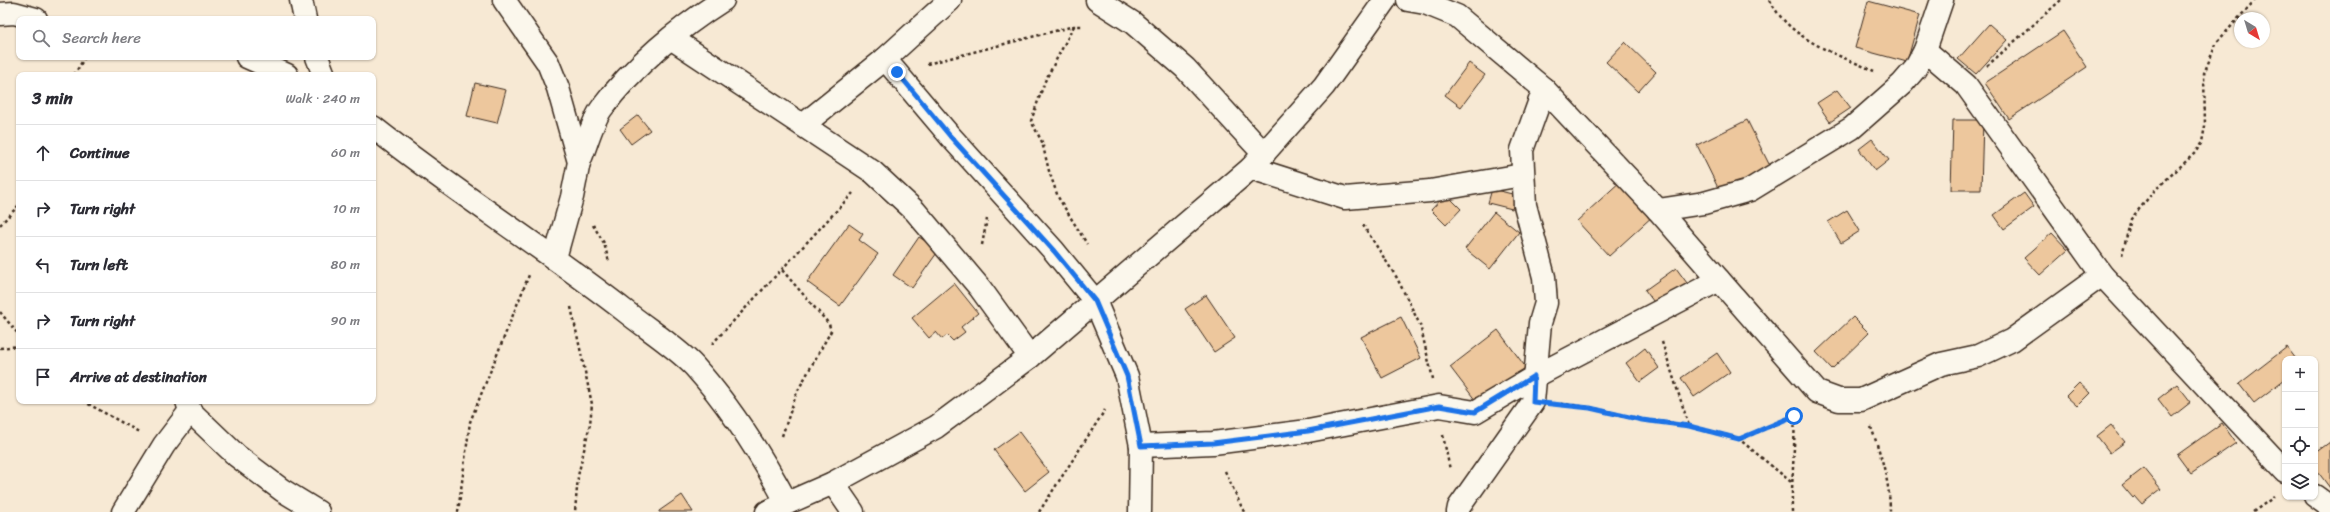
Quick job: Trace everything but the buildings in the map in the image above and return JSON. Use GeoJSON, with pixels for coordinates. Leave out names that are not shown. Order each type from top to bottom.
{"type":"FeatureCollection","features":[{"type":"Feature","properties":{"kind":"street"},"geometry":{"type":"LineString","coordinates":[[301,0],[304,16]]}},
{"type":"Feature","properties":{"kind":"street"},"geometry":{"type":"LineString","coordinates":[[504,0],[548,63],[558,88],[579,162]]}},
{"type":"Feature","properties":{"kind":"street"},"geometry":{"type":"LineString","coordinates":[[803,125],[891,66],[950,0]]}},
{"type":"Feature","properties":{"kind":"street"},"geometry":{"type":"LineString","coordinates":[[1097,0],[1134,23],[1185,68],[1257,161],[1345,198],[1430,191],[1522,175]]}},
{"type":"Feature","properties":{"kind":"street"},"geometry":{"type":"LineString","coordinates":[[767,512],[833,483],[936,427],[1030,357],[1257,161],[1324,86],[1385,0]]}},
{"type":"Feature","properties":{"kind":"street"},"geometry":{"type":"LineString","coordinates":[[1408,0],[1425,3],[1457,16],[1544,89],[1658,210],[1817,392],[1839,400],[1861,400],[1941,364],[1978,356],[2012,340],[2102,275]]}},
{"type":"Feature","properties":{"kind":"street"},"geometry":{"type":"LineString","coordinates":[[1658,210],[1704,204],[1750,190],[1852,128],[1902,84],[1915,69],[1925,50],[1942,0]]}},
{"type":"Feature","properties":{"kind":"street"},"geometry":{"type":"LineString","coordinates":[[554,257],[572,197],[579,162],[601,109],[635,71],[671,38],[721,1]]}},
{"type":"Feature","properties":{"kind":"street"},"geometry":{"type":"LineString","coordinates":[[0,14],[14,13],[25,16]]}},
{"type":"Feature","properties":{"kind":"street"},"geometry":{"type":"LineString","coordinates":[[671,38],[872,172],[915,211],[980,288],[1030,357]]}},
{"type":"Feature","properties":{"kind":"street"},"geometry":{"type":"LineString","coordinates":[[1925,50],[1966,85],[2102,275],[2282,468]]}},
{"type":"Feature","properties":{"kind":"street"},"geometry":{"type":"LineString","coordinates":[[254,60],[280,72]]}},
{"type":"Feature","properties":{"kind":"street"},"geometry":{"type":"LineString","coordinates":[[891,66],[950,136],[1054,251],[1095,301],[1127,376],[1141,446],[1140,512]]}},
{"type":"Feature","properties":{"kind":"street"},"geometry":{"type":"LineString","coordinates":[[1458,509],[1533,402],[1534,376],[1540,323],[1546,303],[1544,277],[1525,205],[1522,175],[1522,150],[1544,89]]}},
{"type":"Feature","properties":{"kind":"street"},"geometry":{"type":"LineString","coordinates":[[376,129],[433,174],[554,257],[692,365],[729,408],[771,474],[787,504]]}},
{"type":"Feature","properties":{"kind":"street"},"geometry":{"type":"LineString","coordinates":[[1141,446],[1213,443],[1308,431],[1439,406],[1475,412],[1534,376],[1719,280]]}},
{"type":"Feature","properties":{"kind":"street"},"geometry":{"type":"LineString","coordinates":[[123,512],[188,406],[237,456],[282,490],[318,512]]}},
{"type":"Feature","properties":{"kind":"street"},"geometry":{"type":"LineString","coordinates":[[833,483],[854,512]]}},
{"type":"Feature","properties":{"kind":"street"},"geometry":{"type":"LineString","coordinates":[[2318,498],[2330,507]]}},
{"type":"Feature","properties":{"kind":"path"},"geometry":{"type":"LineString","coordinates":[[1770,0],[1773,8],[1803,38],[1902,84]]}},
{"type":"Feature","properties":{"kind":"path"},"geometry":{"type":"LineString","coordinates":[[1966,85],[2062,0]]}},
{"type":"Feature","properties":{"kind":"path"},"geometry":{"type":"LineString","coordinates":[[2102,275],[2120,258],[2124,250],[2131,219],[2155,190],[2195,153],[2202,142],[2205,126],[2204,73],[2217,42],[2255,0]]}},
{"type":"Feature","properties":{"kind":"path"},"geometry":{"type":"LineString","coordinates":[[891,66],[1074,26],[1089,25]]}},
{"type":"Feature","properties":{"kind":"path"},"geometry":{"type":"LineString","coordinates":[[1074,26],[1045,81],[1031,121],[1042,142],[1049,171],[1058,197],[1089,248]]}},
{"type":"Feature","properties":{"kind":"path"},"geometry":{"type":"LineString","coordinates":[[76,72],[83,60]]}},
{"type":"Feature","properties":{"kind":"path"},"geometry":{"type":"LineString","coordinates":[[692,365],[872,172]]}},
{"type":"Feature","properties":{"kind":"path"},"geometry":{"type":"LineString","coordinates":[[980,288],[983,232],[996,186]]}},
{"type":"Feature","properties":{"kind":"path"},"geometry":{"type":"LineString","coordinates":[[572,197],[596,228],[604,243],[616,304]]}},
{"type":"Feature","properties":{"kind":"path"},"geometry":{"type":"LineString","coordinates":[[1345,198],[1397,278],[1420,325],[1439,406],[1446,453],[1458,509]]}},
{"type":"Feature","properties":{"kind":"path"},"geometry":{"type":"LineString","coordinates":[[0,225],[16,208]]}},
{"type":"Feature","properties":{"kind":"path"},"geometry":{"type":"LineString","coordinates":[[458,512],[470,422],[554,257]]}},
{"type":"Feature","properties":{"kind":"path"},"geometry":{"type":"LineString","coordinates":[[554,257],[570,302],[592,404],[590,424],[578,476],[575,512]]}},
{"type":"Feature","properties":{"kind":"path"},"geometry":{"type":"LineString","coordinates":[[771,474],[796,392],[831,331],[829,324],[782,270]]}},
{"type":"Feature","properties":{"kind":"path"},"geometry":{"type":"LineString","coordinates":[[0,312],[16,331]]}},
{"type":"Feature","properties":{"kind":"path"},"geometry":{"type":"LineString","coordinates":[[1654,315],[1682,409],[1689,426]]}},
{"type":"Feature","properties":{"kind":"path"},"geometry":{"type":"LineString","coordinates":[[0,348],[16,346]]}},
{"type":"Feature","properties":{"kind":"path"},"geometry":{"type":"LineString","coordinates":[[1792,365],[1795,439],[1791,482],[1792,512]]}},
{"type":"Feature","properties":{"kind":"path"},"geometry":{"type":"LineString","coordinates":[[1039,512],[1127,376]]}},
{"type":"Feature","properties":{"kind":"path"},"geometry":{"type":"LineString","coordinates":[[1861,400],[1883,459],[1888,482],[1890,512]]}},
{"type":"Feature","properties":{"kind":"path"},"geometry":{"type":"LineString","coordinates":[[1533,402],[1590,408],[1642,420],[1689,426],[1739,439],[1791,482]]}},
{"type":"Feature","properties":{"kind":"path"},"geometry":{"type":"LineString","coordinates":[[89,404],[164,445]]}},
{"type":"Feature","properties":{"kind":"path"},"geometry":{"type":"LineString","coordinates":[[1739,439],[1794,416]]}},
{"type":"Feature","properties":{"kind":"path"},"geometry":{"type":"LineString","coordinates":[[1213,443],[1244,512]]}},
{"type":"Feature","properties":{"kind":"path"},"geometry":{"type":"LineString","coordinates":[[2253,512],[2279,494]]}},
{"type":"Feature","properties":{"kind":"route"},"geometry":{"type":"LineString","coordinates":[[897,72],[950,136],[1054,251],[1095,301],[1127,376],[1141,446],[1213,443],[1308,431],[1412,413],[1439,406],[1475,412],[1534,376],[1533,402],[1590,408],[1642,420],[1689,426],[1739,439],[1794,416]]}}]}
